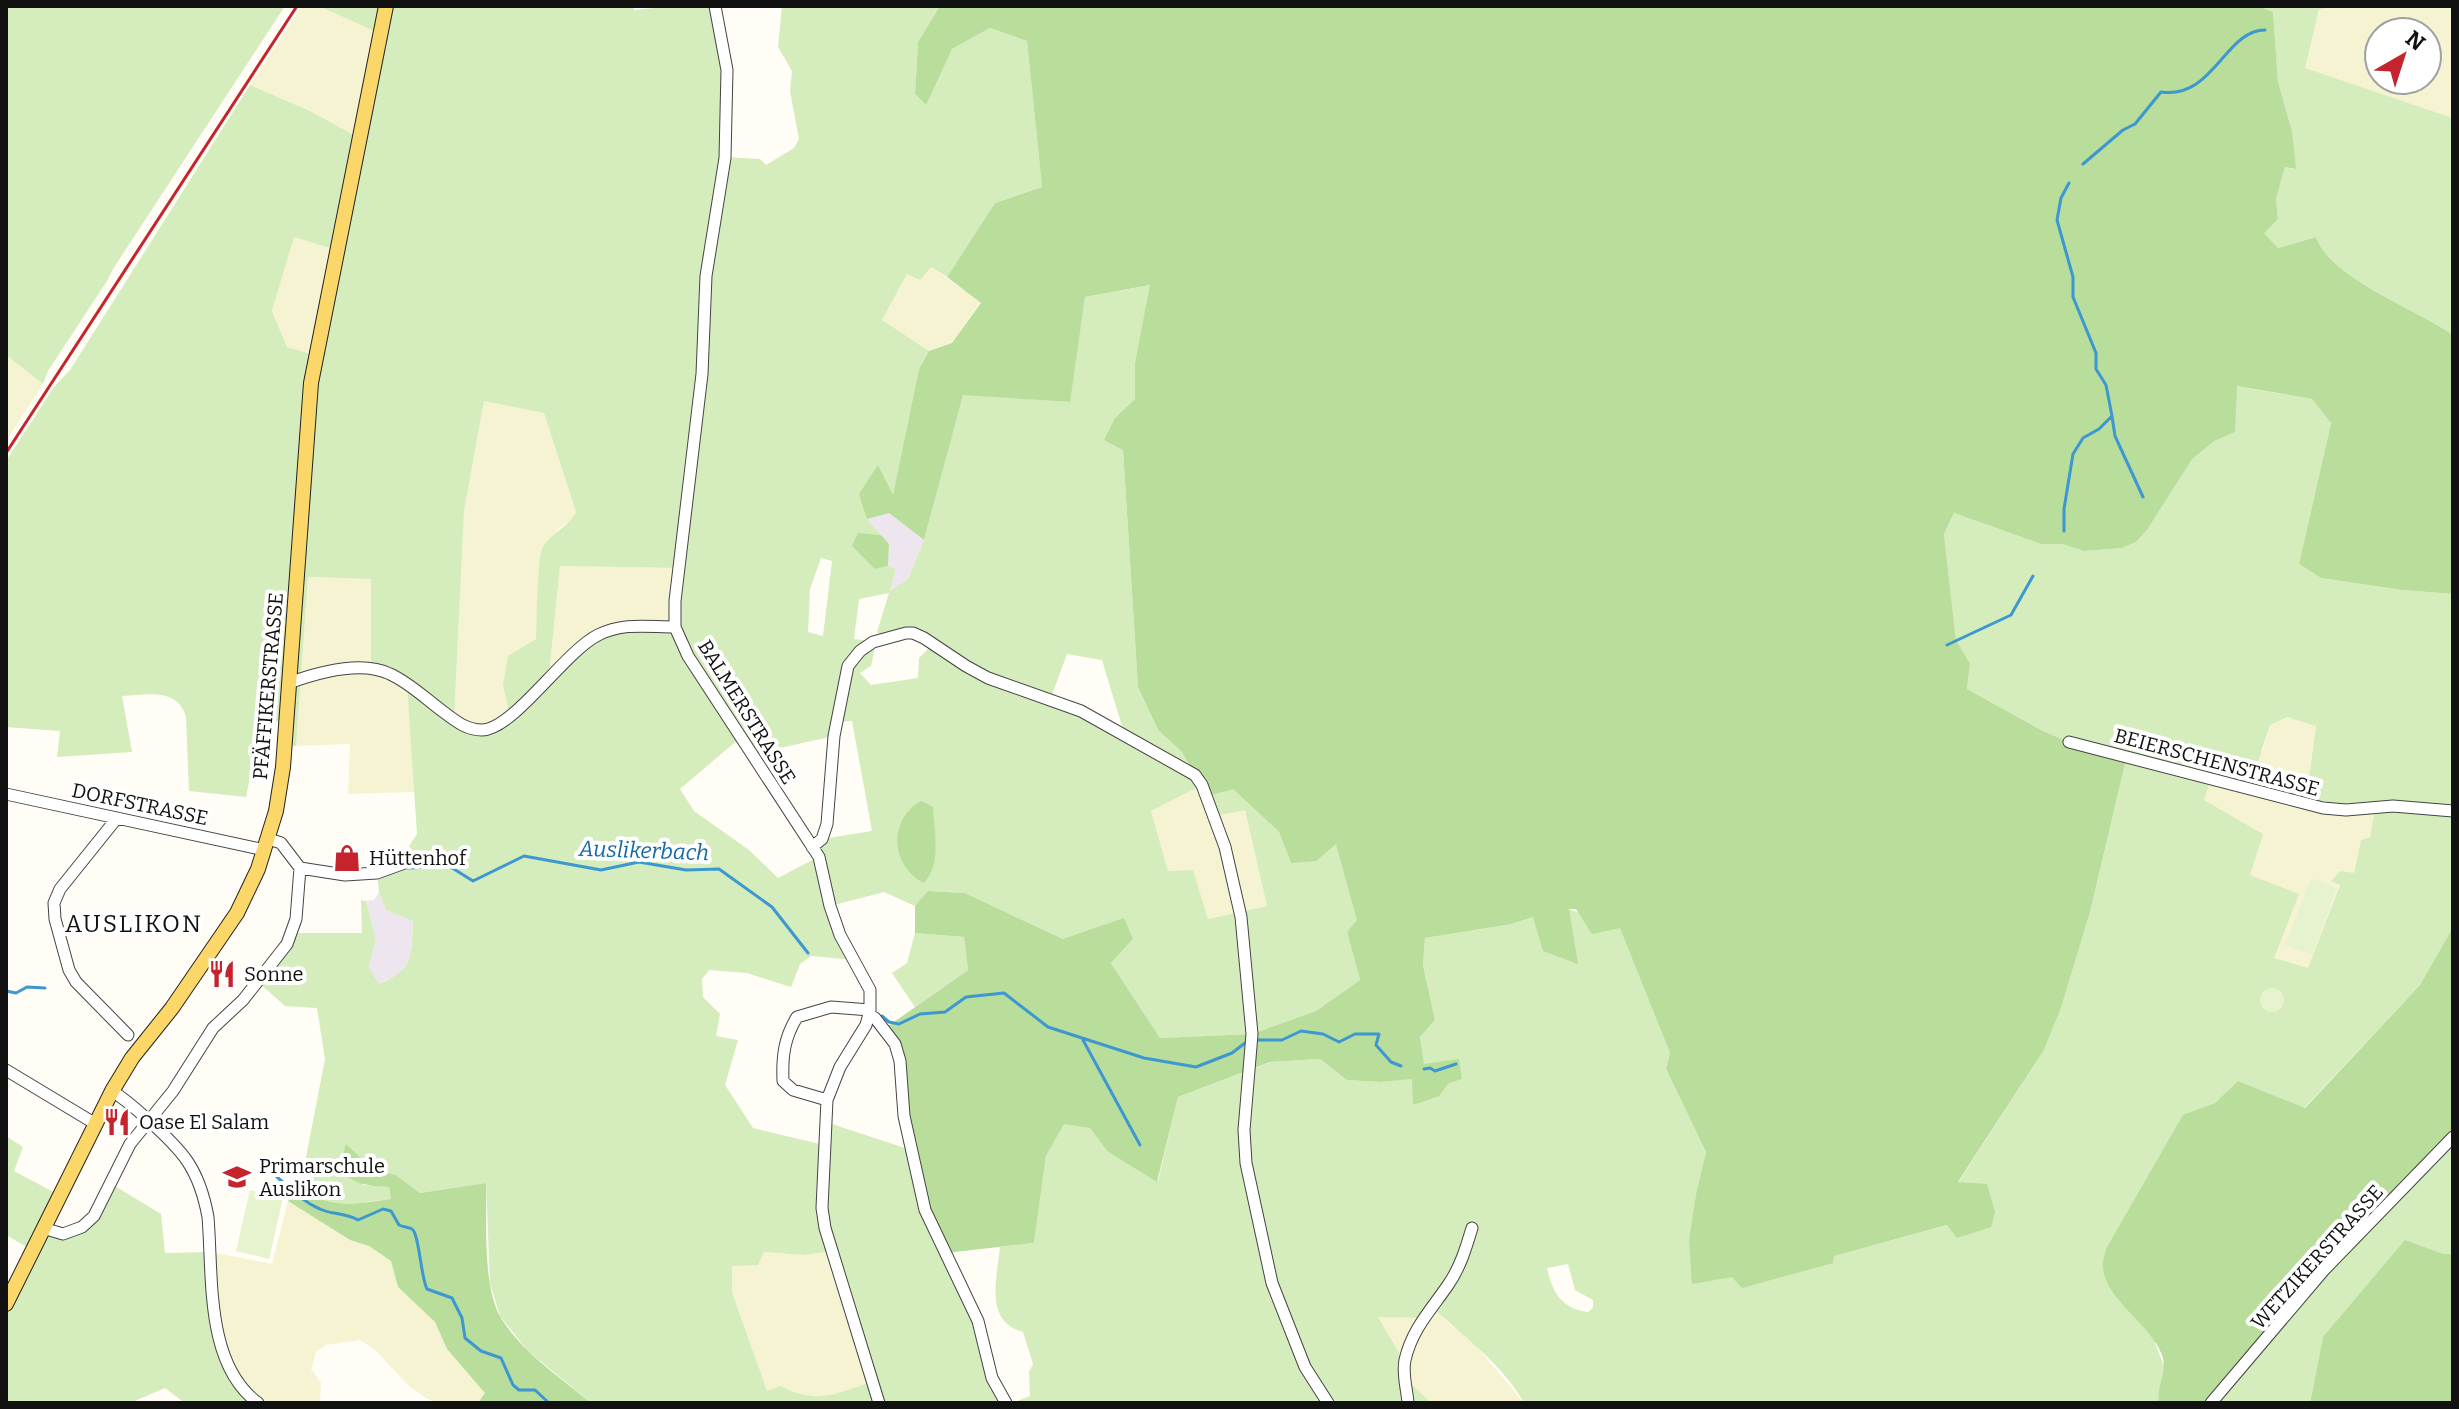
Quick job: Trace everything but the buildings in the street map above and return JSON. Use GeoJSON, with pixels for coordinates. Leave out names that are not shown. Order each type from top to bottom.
{"type":"FeatureCollection","features":[{"type":"Feature","properties":{"kind":"main road","name":"PFÄFFIKERSTRASSE"},"geometry":{"type":"LineString","coordinates":[[6,1304],[112,1091],[132,1058],[172,1008],[237,913],[267,844],[280,787],[311,383],[386,6]]}},
{"type":"Feature","properties":{"kind":"street","name":"BALMERSTRASSE"},"geometry":{"type":"LineString","coordinates":[[715,6],[726,61],[727,127],[706,276],[702,374],[675,601],[675,627],[688,656],[822,864],[830,906],[840,935],[870,990],[870,1013]]}},
{"type":"Feature","properties":{"kind":"street"},"geometry":{"type":"LineString","coordinates":[[289,683],[326,672],[357,669],[383,671],[407,684],[464,727],[481,730],[495,728],[574,650],[599,634],[625,626],[675,627]]}},
{"type":"Feature","properties":{"kind":"street"},"geometry":{"type":"LineString","coordinates":[[812,847],[822,839],[827,824],[834,736],[848,666],[860,651],[873,642],[906,633],[924,638],[988,678],[1081,711],[1195,775],[1202,785],[1222,837],[1241,917],[1252,1018],[1244,1130],[1246,1163],[1272,1283],[1305,1367],[1328,1403]]}},
{"type":"Feature","properties":{"kind":"street","name":"BEIERSCHENSTRASSE"},"geometry":{"type":"LineString","coordinates":[[2069,742],[2323,808],[2393,806],[2453,811]]}},
{"type":"Feature","properties":{"kind":"street","name":"DORFSTRASSE"},"geometry":{"type":"LineString","coordinates":[[7,797],[221,841],[267,844]]}},
{"type":"Feature","properties":{"kind":"street"},"geometry":{"type":"LineString","coordinates":[[117,818],[60,889],[54,903],[55,919],[69,970],[76,982],[128,1035]]}},
{"type":"Feature","properties":{"kind":"street"},"geometry":{"type":"LineString","coordinates":[[43,1228],[63,1234],[89,1222],[130,1144],[179,1083],[213,1028],[243,1000],[287,944],[296,919],[300,868],[281,843],[267,844]]}},
{"type":"Feature","properties":{"kind":"street"},"geometry":{"type":"LineString","coordinates":[[300,868],[345,875],[377,873],[413,860],[455,858]]}},
{"type":"Feature","properties":{"kind":"street"},"geometry":{"type":"LineString","coordinates":[[827,1100],[793,1090],[783,1081],[782,1054],[790,1029],[797,1017],[831,1007],[870,1013],[895,1044],[900,1061],[904,1116],[925,1210],[978,1321],[992,1378],[1006,1403]]}},
{"type":"Feature","properties":{"kind":"street"},"geometry":{"type":"LineString","coordinates":[[870,1013],[862,1035],[840,1067],[827,1100],[822,1208],[825,1228],[879,1403]]}},
{"type":"Feature","properties":{"kind":"street"},"geometry":{"type":"LineString","coordinates":[[6,1070],[94,1123]]}},
{"type":"Feature","properties":{"kind":"street"},"geometry":{"type":"LineString","coordinates":[[112,1091],[185,1155],[198,1180],[208,1217],[218,1336],[224,1359],[234,1379],[258,1403]]}},
{"type":"Feature","properties":{"kind":"street","name":"WETZIKERSTRASSE"},"geometry":{"type":"LineString","coordinates":[[2211,1403],[2324,1270],[2453,1137]]}},
{"type":"Feature","properties":{"kind":"street"},"geometry":{"type":"LineString","coordinates":[[1408,1403],[1405,1363],[1410,1343],[1422,1318],[1448,1286],[1461,1263],[1472,1228]]}},
{"type":"Feature","properties":{"kind":"shaded area"},"geometry":{"type":"Polygon","coordinates":[[[302,6],[319,6],[381,33],[360,139],[310,111],[250,85],[302,6]]]}},
{"type":"Feature","properties":{"kind":"shaded area"},"geometry":{"type":"Polygon","coordinates":[[[2453,6],[2453,118],[2387,96],[2443,96],[2443,16],[2363,16],[2363,88],[2304,68],[2319,9],[2453,6]]]}},
{"type":"Feature","properties":{"kind":"shaded area"},"geometry":{"type":"Polygon","coordinates":[[[294,236],[337,250],[315,355],[287,347],[272,311],[294,236]]]}},
{"type":"Feature","properties":{"kind":"shaded area"},"geometry":{"type":"Polygon","coordinates":[[[931,267],[981,302],[952,343],[929,351],[882,320],[907,274],[931,267]]]}},
{"type":"Feature","properties":{"kind":"shaded area"},"geometry":{"type":"Polygon","coordinates":[[[6,355],[43,384],[6,441],[6,355]]]}},
{"type":"Feature","properties":{"kind":"shaded area"},"geometry":{"type":"Polygon","coordinates":[[[484,401],[544,413],[576,512],[573,519],[558,529],[541,551],[536,639],[508,657],[503,685],[510,716],[495,728],[454,720],[464,511],[484,401]]]}},
{"type":"Feature","properties":{"kind":"shaded area"},"geometry":{"type":"Polygon","coordinates":[[[889,513],[924,540],[908,579],[890,592],[896,569],[888,566],[889,544],[867,519],[889,513]]]}},
{"type":"Feature","properties":{"kind":"shaded area"},"geometry":{"type":"Polygon","coordinates":[[[560,566],[679,568],[675,627],[549,676],[560,566]]]}},
{"type":"Feature","properties":{"kind":"shaded area"},"geometry":{"type":"Polygon","coordinates":[[[308,577],[372,579],[407,684],[415,792],[348,794],[350,744],[296,746],[308,577]]]}},
{"type":"Feature","properties":{"kind":"shaded area"},"geometry":{"type":"Polygon","coordinates":[[[2287,717],[2316,725],[2306,799],[2375,807],[2370,837],[2361,840],[2354,873],[2332,881],[2340,884],[2308,969],[2273,958],[2250,875],[2204,800],[2215,766],[2234,765],[2263,750],[2270,725],[2287,717]]]}},
{"type":"Feature","properties":{"kind":"shaded area"},"geometry":{"type":"Polygon","coordinates":[[[1202,785],[1245,809],[1267,906],[1208,919],[1193,871],[1168,872],[1151,811],[1202,785]]]}},
{"type":"Feature","properties":{"kind":"shaded area"},"geometry":{"type":"Polygon","coordinates":[[[379,892],[386,910],[413,920],[411,956],[401,973],[379,984],[369,967],[376,939],[366,901],[374,900],[379,892]]]}},
{"type":"Feature","properties":{"kind":"shaded area"},"geometry":{"type":"Polygon","coordinates":[[[288,1201],[350,1240],[369,1246],[391,1261],[398,1287],[435,1322],[447,1349],[486,1393],[478,1403],[439,1403],[428,1399],[411,1388],[374,1349],[360,1340],[326,1345],[316,1352],[311,1369],[321,1383],[320,1403],[258,1403],[224,1359],[211,1252],[272,1264],[288,1201]]]}},
{"type":"Feature","properties":{"kind":"shaded area"},"geometry":{"type":"Polygon","coordinates":[[[832,1251],[873,1382],[823,1398],[801,1397],[781,1387],[767,1392],[732,1292],[732,1265],[758,1265],[764,1252],[804,1255],[832,1251]]]}},
{"type":"Feature","properties":{"kind":"shaded area"},"geometry":{"type":"Polygon","coordinates":[[[1431,1305],[1452,1326],[1468,1336],[1524,1403],[1431,1403],[1404,1377],[1377,1316],[1422,1318],[1431,1305]]]}},
{"type":"Feature","properties":{"kind":"green space"},"geometry":{"type":"Polygon","coordinates":[[[6,6],[285,6],[113,269],[48,371],[43,384],[6,355],[6,6]]]}},
{"type":"Feature","properties":{"kind":"green space"},"geometry":{"type":"Polygon","coordinates":[[[319,6],[634,6],[634,10],[715,6],[723,36],[726,157],[760,159],[766,165],[794,148],[799,139],[790,91],[792,71],[778,47],[782,6],[940,6],[918,42],[915,94],[925,104],[952,49],[990,28],[1027,41],[1042,187],[995,203],[947,277],[931,267],[920,280],[907,274],[882,320],[929,351],[919,369],[893,496],[867,519],[881,535],[858,534],[875,569],[888,566],[896,569],[890,591],[908,579],[924,540],[963,394],[1069,402],[1085,297],[1151,285],[1135,363],[1135,399],[1115,418],[1123,450],[1138,687],[1158,730],[1182,752],[1202,785],[1151,811],[1168,871],[1193,870],[1208,919],[1267,906],[1245,810],[1215,816],[1207,796],[1232,788],[1279,832],[1291,863],[1336,843],[1358,920],[1347,932],[1360,980],[1316,1011],[1252,1034],[1160,1038],[1111,963],[1133,939],[1063,939],[965,893],[929,891],[915,906],[884,892],[830,906],[855,960],[811,956],[800,964],[791,987],[747,973],[709,970],[702,979],[703,997],[720,1014],[716,1036],[738,1040],[725,1085],[753,1128],[824,1145],[826,1122],[911,1150],[946,1253],[1006,1403],[591,1403],[527,1350],[500,1316],[490,1283],[486,1183],[420,1193],[396,1175],[372,1169],[362,1160],[363,1185],[389,1187],[391,1199],[334,1203],[300,1188],[325,1059],[317,1008],[285,1006],[258,982],[293,933],[362,933],[361,900],[366,901],[376,939],[369,967],[379,984],[405,967],[412,944],[413,921],[386,910],[379,892],[377,873],[412,860],[409,846],[417,834],[407,685],[371,669],[371,579],[308,577],[296,746],[284,747],[286,719],[269,723],[259,733],[246,797],[189,791],[186,717],[182,707],[169,697],[151,694],[122,696],[132,752],[57,757],[60,731],[6,727],[6,461],[54,387],[70,370],[250,85],[310,111],[359,138],[381,34],[319,6]],[[294,237],[272,311],[287,347],[315,355],[337,250],[294,237]],[[484,401],[464,511],[454,720],[481,730],[510,716],[503,685],[508,656],[536,639],[540,555],[550,538],[576,512],[544,413],[484,401]],[[821,558],[810,589],[808,632],[823,636],[832,561],[821,558]],[[560,566],[549,675],[599,634],[675,627],[678,568],[560,566]],[[889,593],[859,599],[854,639],[872,641],[875,647],[871,666],[860,673],[871,685],[918,678],[919,658],[933,644],[913,633],[885,638],[877,632],[889,593]],[[1067,654],[1050,700],[1125,736],[1102,660],[1067,654]],[[852,721],[837,722],[834,736],[762,752],[753,757],[740,738],[680,789],[694,811],[749,850],[778,878],[818,857],[812,847],[822,839],[872,831],[852,721]],[[832,1251],[804,1255],[764,1252],[758,1265],[732,1266],[732,1292],[767,1391],[781,1386],[806,1395],[826,1396],[872,1382],[832,1251]]]}},
{"type":"Feature","properties":{"kind":"green space"},"geometry":{"type":"Polygon","coordinates":[[[940,6],[2258,6],[2273,12],[2278,82],[2292,131],[2296,169],[2285,167],[2276,199],[2278,219],[2264,233],[2278,248],[2316,237],[2325,252],[2356,280],[2453,335],[2453,594],[2321,578],[2299,564],[2331,423],[2312,399],[2237,386],[2235,432],[2214,441],[2192,459],[2147,530],[2136,542],[2122,548],[2084,551],[2062,544],[2041,544],[1954,513],[1944,534],[1956,640],[1970,664],[1967,689],[2069,742],[2127,756],[2090,912],[2061,1008],[2044,1050],[1958,1182],[1987,1184],[1995,1212],[1991,1227],[1957,1238],[1947,1225],[1834,1256],[1833,1263],[1742,1288],[1732,1277],[1692,1284],[1689,1239],[1706,1152],[1666,1069],[1670,1053],[1620,928],[1592,934],[1576,909],[1569,909],[1578,964],[1543,951],[1533,917],[1512,924],[1425,938],[1423,965],[1435,1020],[1420,1037],[1424,1064],[1459,1059],[1462,1079],[1448,1084],[1439,1096],[1413,1105],[1412,1079],[1380,1082],[1347,1080],[1320,1059],[1270,1062],[1178,1097],[1157,1182],[1107,1151],[1090,1128],[1064,1124],[1046,1156],[1034,1243],[946,1253],[925,1210],[900,1061],[884,1029],[968,970],[964,937],[915,933],[915,906],[928,891],[965,893],[1063,939],[1124,918],[1133,939],[1111,963],[1160,1038],[1252,1034],[1316,1011],[1360,980],[1347,932],[1357,920],[1336,844],[1316,861],[1291,863],[1279,832],[1233,789],[1207,796],[1182,752],[1158,730],[1138,687],[1123,450],[1104,440],[1115,418],[1135,399],[1135,363],[1150,285],[1085,297],[1070,402],[963,395],[924,540],[889,513],[867,519],[859,494],[878,465],[893,495],[919,369],[929,351],[952,343],[981,303],[947,277],[995,203],[1042,187],[1027,41],[990,28],[952,49],[926,105],[915,94],[918,42],[940,6]]]}},
{"type":"Feature","properties":{"kind":"green space"},"geometry":{"type":"Polygon","coordinates":[[[2258,6],[2349,6],[2319,9],[2305,68],[2363,88],[2363,96],[2388,96],[2453,118],[2453,335],[2356,280],[2325,252],[2316,237],[2278,248],[2263,232],[2278,219],[2276,199],[2285,167],[2295,169],[2292,131],[2278,82],[2273,12],[2258,6]]]}},
{"type":"Feature","properties":{"kind":"green space"},"geometry":{"type":"Polygon","coordinates":[[[2236,386],[2312,399],[2331,423],[2299,564],[2321,578],[2453,594],[2453,927],[2420,985],[2304,1108],[2238,1081],[2215,1103],[2183,1116],[2155,1343],[2164,1366],[2159,1403],[1524,1403],[1494,1364],[1431,1306],[1422,1318],[1378,1317],[1405,1363],[1405,1378],[1431,1403],[1012,1403],[1030,1396],[1029,1372],[1033,1364],[1023,1332],[1011,1327],[998,1309],[996,1285],[1000,1247],[1034,1243],[1046,1156],[1064,1123],[1090,1128],[1107,1151],[1158,1181],[1178,1097],[1271,1062],[1320,1059],[1347,1080],[1380,1082],[1413,1078],[1414,1105],[1462,1079],[1424,1065],[1420,1037],[1435,1020],[1423,964],[1425,938],[1512,924],[1533,917],[1577,963],[1568,909],[1620,927],[1670,1053],[1666,1069],[1706,1152],[1689,1239],[1833,1256],[1948,1225],[1958,1238],[1958,1183],[2044,1050],[2061,1008],[2090,912],[2127,757],[2069,742],[2043,731],[1967,689],[1970,665],[1956,640],[1944,534],[1954,513],[2041,544],[2062,544],[2084,551],[2122,548],[2136,542],[2147,530],[2192,458],[2214,441],[2234,431],[2236,386]],[[2287,717],[2270,725],[2255,771],[2235,766],[2233,771],[2215,767],[2204,800],[2263,834],[2250,875],[2299,894],[2274,958],[2308,968],[2340,885],[2331,881],[2340,871],[2354,873],[2361,840],[2370,837],[2375,808],[2346,810],[2306,799],[2316,726],[2287,717]],[[1568,1264],[1547,1268],[1552,1285],[1565,1303],[1588,1312],[1593,1308],[1593,1300],[1575,1290],[1568,1264]]]}},
{"type":"Feature","properties":{"kind":"green space"},"geometry":{"type":"Polygon","coordinates":[[[858,533],[881,535],[889,544],[888,566],[875,569],[852,546],[858,533]]]}},
{"type":"Feature","properties":{"kind":"green space"},"geometry":{"type":"Polygon","coordinates":[[[921,801],[933,807],[935,837],[933,866],[924,883],[905,866],[897,842],[903,819],[921,801]]]}},
{"type":"Feature","properties":{"kind":"green space"},"geometry":{"type":"Polygon","coordinates":[[[2311,878],[2337,888],[2312,955],[2285,945],[2311,878]]]}},
{"type":"Feature","properties":{"kind":"green space"},"geometry":{"type":"Polygon","coordinates":[[[2453,927],[2453,1137],[2211,1403],[2159,1403],[2164,1367],[2162,1355],[2112,1290],[2103,1263],[2106,1249],[2183,1115],[2215,1103],[2238,1081],[2305,1108],[2420,985],[2453,927]]]}},
{"type":"Feature","properties":{"kind":"green space"},"geometry":{"type":"Polygon","coordinates":[[[915,933],[964,937],[968,970],[915,1007],[892,973],[907,963],[915,933]]]}},
{"type":"Feature","properties":{"kind":"green space"},"geometry":{"type":"Polygon","coordinates":[[[2272,988],[2280,992],[2284,1000],[2280,1008],[2272,1012],[2264,1008],[2260,1000],[2264,992],[2272,988]]]}},
{"type":"Feature","properties":{"kind":"green space"},"geometry":{"type":"Polygon","coordinates":[[[6,1136],[23,1147],[14,1171],[59,1195],[43,1228],[53,1233],[82,1227],[110,1183],[161,1214],[165,1253],[211,1252],[224,1359],[258,1403],[185,1403],[165,1388],[130,1403],[6,1403],[6,1304],[32,1250],[6,1235],[6,1136]]]}},
{"type":"Feature","properties":{"kind":"green space"},"geometry":{"type":"Polygon","coordinates":[[[2453,1137],[2453,1254],[2443,1254],[2323,1337],[2310,1403],[2211,1403],[2324,1270],[2453,1137]]]}},
{"type":"Feature","properties":{"kind":"green space"},"geometry":{"type":"Polygon","coordinates":[[[346,1144],[372,1169],[396,1175],[420,1193],[486,1183],[488,1271],[501,1318],[531,1353],[591,1403],[478,1403],[485,1393],[447,1349],[435,1322],[398,1287],[391,1261],[369,1246],[350,1240],[288,1201],[300,1188],[323,1200],[344,1204],[391,1199],[389,1187],[361,1183],[349,1177],[342,1164],[346,1144]]]}},
{"type":"Feature","properties":{"kind":"green space"},"geometry":{"type":"Polygon","coordinates":[[[250,1190],[283,1198],[269,1259],[236,1251],[250,1190]]]}},
{"type":"Feature","properties":{"kind":"green space"},"geometry":{"type":"Polygon","coordinates":[[[2405,1240],[2443,1254],[2453,1254],[2453,1403],[2310,1403],[2323,1337],[2405,1240]]]}},
{"type":"Feature","properties":{"kind":"waterway"},"geometry":{"type":"LineString","coordinates":[[2083,164],[2123,130],[2135,124],[2161,92],[2179,92],[2194,86],[2239,41],[2251,33],[2265,30]]}},
{"type":"Feature","properties":{"kind":"waterway"},"geometry":{"type":"LineString","coordinates":[[2064,531],[2064,509],[2073,454],[2083,438],[2099,429],[2112,416],[2106,385],[2096,369],[2096,353],[2073,297],[2073,277],[2057,220],[2061,198],[2069,183]]}},
{"type":"Feature","properties":{"kind":"waterway"},"geometry":{"type":"LineString","coordinates":[[2112,416],[2115,436],[2143,497]]}},
{"type":"Feature","properties":{"kind":"waterway"},"geometry":{"type":"LineString","coordinates":[[1947,645],[2011,615],[2033,576]]}},
{"type":"Feature","properties":{"kind":"waterway","name":"Auslikerbach"},"geometry":{"type":"LineString","coordinates":[[408,868],[449,866],[473,881],[524,856],[601,870],[639,862],[686,870],[719,869],[772,907],[808,953]]}},
{"type":"Feature","properties":{"kind":"waterway"},"geometry":{"type":"LineString","coordinates":[[6,991],[16,993],[27,987],[45,988]]}},
{"type":"Feature","properties":{"kind":"waterway","name":"Auslikerbach"},"geometry":{"type":"LineString","coordinates":[[882,1016],[889,1022],[899,1024],[920,1014],[945,1012],[966,997],[1004,993],[1048,1027],[1144,1058],[1196,1067],[1232,1053],[1245,1043]]}},
{"type":"Feature","properties":{"kind":"waterway"},"geometry":{"type":"LineString","coordinates":[[1258,1040],[1282,1040],[1301,1031],[1323,1034],[1339,1042],[1355,1034],[1379,1034],[1376,1045],[1391,1062],[1401,1066]]}},
{"type":"Feature","properties":{"kind":"waterway"},"geometry":{"type":"LineString","coordinates":[[1083,1040],[1140,1145]]}},
{"type":"Feature","properties":{"kind":"waterway"},"geometry":{"type":"LineString","coordinates":[[1424,1069],[1435,1071],[1456,1064]]}},
{"type":"Feature","properties":{"kind":"waterway"},"geometry":{"type":"LineString","coordinates":[[277,1177],[303,1199],[325,1211],[358,1220],[383,1209],[391,1211],[399,1225],[414,1232],[427,1289],[452,1298],[462,1318],[465,1338],[481,1351],[501,1358],[513,1385],[519,1390],[535,1390],[549,1403]]}},
{"type":"Feature","properties":{"kind":"railway"},"geometry":{"type":"LineString","coordinates":[[6,453],[297,6]]}},
{"type":"Feature","properties":{"kind":"place","name":"Hüttenhof"},"geometry":{"type":"Point","coordinates":[347,858]}},
{"type":"Feature","properties":{"kind":"place","name":"Sonne"},"geometry":{"type":"Point","coordinates":[222,974]}},
{"type":"Feature","properties":{"kind":"place","name":"Oase El Salam"},"geometry":{"type":"Point","coordinates":[117,1122]}},
{"type":"Feature","properties":{"kind":"place","name":"Primarschule Auslikon"},"geometry":{"type":"Point","coordinates":[237,1177]}},
{"type":"Feature","properties":{"kind":"district","name":"AUSLIKON"},"geometry":{"type":"Point","coordinates":[134,924]}}]}
